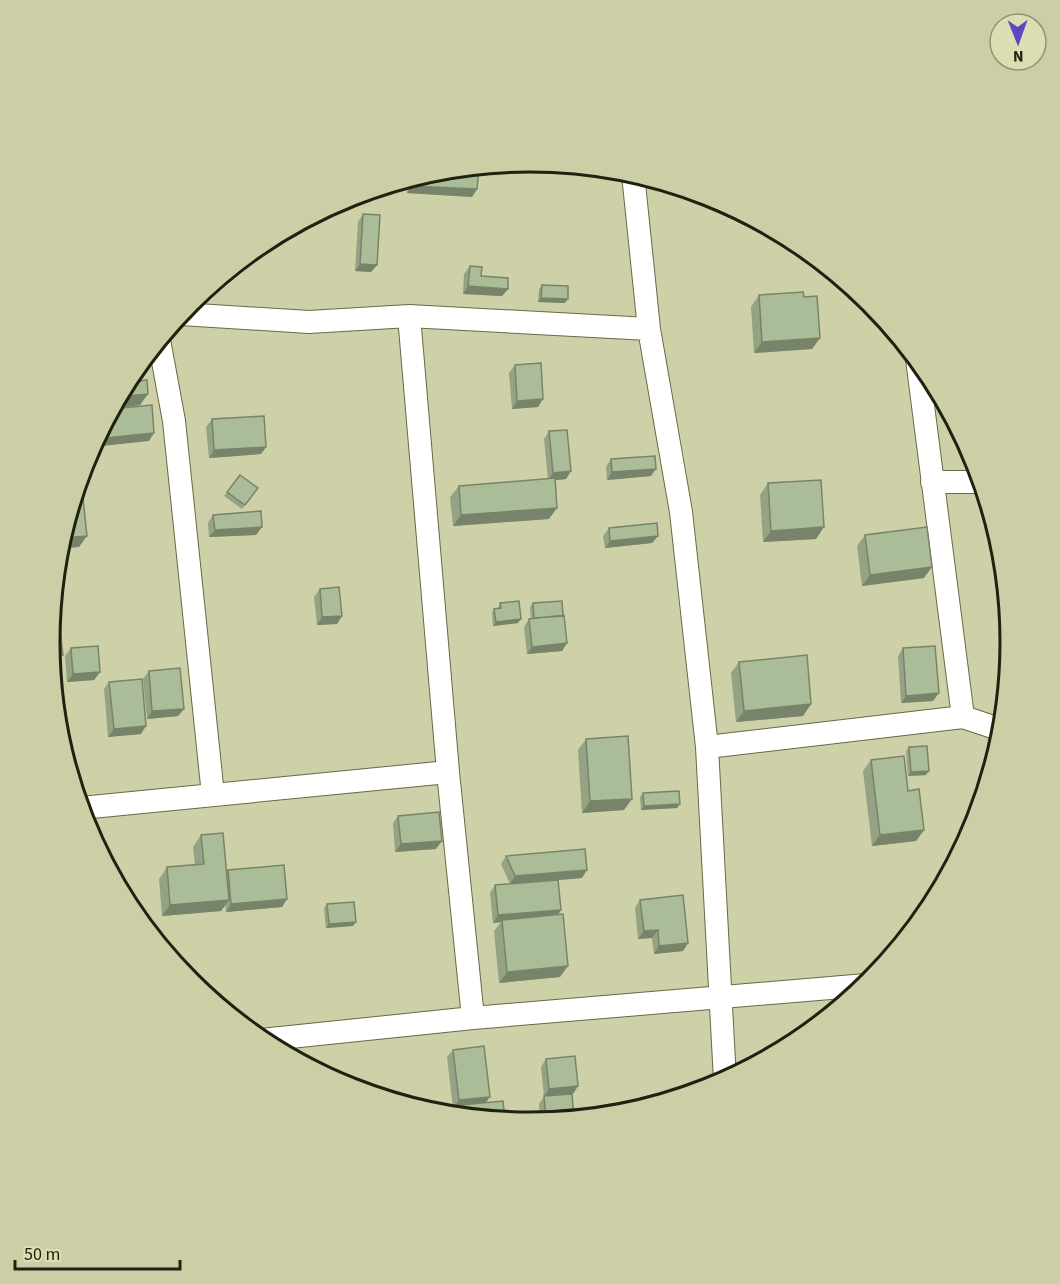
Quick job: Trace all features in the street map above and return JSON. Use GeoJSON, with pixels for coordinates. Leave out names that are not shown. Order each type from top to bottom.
{"type":"FeatureCollection","features":[{"type":"Feature","properties":{"kind":"street"},"geometry":{"type":"LineString","coordinates":[[634,184],[649,329],[681,512],[707,747],[724,1070]]}},
{"type":"Feature","properties":{"kind":"street"},"geometry":{"type":"LineString","coordinates":[[193,315],[309,322],[409,316],[649,329]]}},
{"type":"Feature","properties":{"kind":"street"},"geometry":{"type":"LineString","coordinates":[[409,316],[448,772],[473,1018]]}},
{"type":"Feature","properties":{"kind":"street"},"geometry":{"type":"LineString","coordinates":[[161,351],[174,422],[213,795]]}},
{"type":"Feature","properties":{"kind":"street"},"geometry":{"type":"LineString","coordinates":[[919,379],[963,717]]}},
{"type":"Feature","properties":{"kind":"street"},"geometry":{"type":"LineString","coordinates":[[932,482],[972,483]]}},
{"type":"Feature","properties":{"kind":"street"},"geometry":{"type":"LineString","coordinates":[[707,747],[963,717],[992,727]]}},
{"type":"Feature","properties":{"kind":"street"},"geometry":{"type":"LineString","coordinates":[[90,807],[448,772]]}},
{"type":"Feature","properties":{"kind":"street"},"geometry":{"type":"LineString","coordinates":[[278,1038],[473,1018],[849,986]]}},
{"type":"Feature","properties":{"kind":"building"},"geometry":{"type":"Polygon","coordinates":[[[478,175],[477,189],[416,186],[478,175]]]}},
{"type":"Feature","properties":{"kind":"building"},"geometry":{"type":"Polygon","coordinates":[[[363,214],[380,215],[377,265],[360,264],[363,214]]]}},
{"type":"Feature","properties":{"kind":"building"},"geometry":{"type":"Polygon","coordinates":[[[470,266],[482,267],[481,276],[508,278],[508,289],[468,286],[470,266]]]}},
{"type":"Feature","properties":{"kind":"building"},"geometry":{"type":"Polygon","coordinates":[[[542,285],[568,286],[568,299],[541,298],[542,285]]]}},
{"type":"Feature","properties":{"kind":"building"},"geometry":{"type":"Polygon","coordinates":[[[803,292],[804,297],[817,296],[820,338],[762,342],[759,295],[803,292]]]}},
{"type":"Feature","properties":{"kind":"building"},"geometry":{"type":"Polygon","coordinates":[[[541,363],[543,399],[517,401],[515,365],[541,363]]]}},
{"type":"Feature","properties":{"kind":"building"},"geometry":{"type":"Polygon","coordinates":[[[147,380],[148,394],[130,396],[139,381],[147,380]]]}},
{"type":"Feature","properties":{"kind":"building"},"geometry":{"type":"Polygon","coordinates":[[[152,405],[154,433],[106,438],[122,408],[152,405]]]}},
{"type":"Feature","properties":{"kind":"building"},"geometry":{"type":"Polygon","coordinates":[[[264,416],[266,447],[214,450],[212,419],[264,416]]]}},
{"type":"Feature","properties":{"kind":"building"},"geometry":{"type":"Polygon","coordinates":[[[567,430],[571,471],[553,473],[549,431],[567,430]]]}},
{"type":"Feature","properties":{"kind":"building"},"geometry":{"type":"Polygon","coordinates":[[[655,456],[656,469],[612,472],[611,459],[655,456]]]}},
{"type":"Feature","properties":{"kind":"building"},"geometry":{"type":"Polygon","coordinates":[[[240,475],[258,488],[245,505],[227,492],[240,475]]]}},
{"type":"Feature","properties":{"kind":"building"},"geometry":{"type":"Polygon","coordinates":[[[555,478],[557,508],[461,515],[459,486],[555,478]]]}},
{"type":"Feature","properties":{"kind":"building"},"geometry":{"type":"Polygon","coordinates":[[[821,480],[824,527],[771,531],[768,483],[821,480]]]}},
{"type":"Feature","properties":{"kind":"building"},"geometry":{"type":"Polygon","coordinates":[[[83,498],[87,536],[72,537],[76,520],[83,498]]]}},
{"type":"Feature","properties":{"kind":"building"},"geometry":{"type":"Polygon","coordinates":[[[261,511],[262,527],[215,530],[213,515],[261,511]]]}},
{"type":"Feature","properties":{"kind":"building"},"geometry":{"type":"Polygon","coordinates":[[[657,523],[658,536],[610,541],[609,528],[657,523]]]}},
{"type":"Feature","properties":{"kind":"building"},"geometry":{"type":"Polygon","coordinates":[[[927,527],[932,567],[870,575],[865,535],[927,527]]]}},
{"type":"Feature","properties":{"kind":"building"},"geometry":{"type":"Polygon","coordinates":[[[339,587],[342,616],[322,617],[320,589],[339,587]]]}},
{"type":"Feature","properties":{"kind":"building"},"geometry":{"type":"Polygon","coordinates":[[[519,601],[521,619],[496,622],[494,609],[501,608],[500,603],[519,601]]]}},
{"type":"Feature","properties":{"kind":"building"},"geometry":{"type":"Polygon","coordinates":[[[562,601],[563,616],[534,618],[533,603],[562,601]]]}},
{"type":"Feature","properties":{"kind":"building"},"geometry":{"type":"Polygon","coordinates":[[[564,615],[567,643],[532,647],[529,619],[564,615]]]}},
{"type":"Feature","properties":{"kind":"building"},"geometry":{"type":"Polygon","coordinates":[[[60,633],[63,655],[60,655],[60,633]]]}},
{"type":"Feature","properties":{"kind":"building"},"geometry":{"type":"Polygon","coordinates":[[[98,646],[100,672],[73,674],[71,648],[98,646]]]}},
{"type":"Feature","properties":{"kind":"building"},"geometry":{"type":"Polygon","coordinates":[[[935,646],[939,693],[906,696],[903,648],[935,646]]]}},
{"type":"Feature","properties":{"kind":"building"},"geometry":{"type":"Polygon","coordinates":[[[807,655],[811,704],[744,711],[739,662],[807,655]]]}},
{"type":"Feature","properties":{"kind":"building"},"geometry":{"type":"Polygon","coordinates":[[[180,668],[184,709],[152,711],[149,671],[180,668]]]}},
{"type":"Feature","properties":{"kind":"building"},"geometry":{"type":"Polygon","coordinates":[[[142,679],[146,726],[114,729],[109,682],[142,679]]]}},
{"type":"Feature","properties":{"kind":"building"},"geometry":{"type":"Polygon","coordinates":[[[628,736],[632,799],[590,801],[586,739],[628,736]]]}},
{"type":"Feature","properties":{"kind":"building"},"geometry":{"type":"Polygon","coordinates":[[[927,746],[929,771],[911,772],[909,747],[927,746]]]}},
{"type":"Feature","properties":{"kind":"building"},"geometry":{"type":"Polygon","coordinates":[[[904,756],[908,791],[919,789],[924,830],[880,835],[871,760],[904,756]]]}},
{"type":"Feature","properties":{"kind":"building"},"geometry":{"type":"Polygon","coordinates":[[[679,791],[680,804],[644,806],[643,793],[679,791]]]}},
{"type":"Feature","properties":{"kind":"building"},"geometry":{"type":"Polygon","coordinates":[[[439,812],[442,841],[401,844],[398,816],[439,812]]]}},
{"type":"Feature","properties":{"kind":"building"},"geometry":{"type":"Polygon","coordinates":[[[223,833],[229,900],[170,905],[167,867],[204,864],[201,835],[223,833]]]}},
{"type":"Feature","properties":{"kind":"building"},"geometry":{"type":"Polygon","coordinates":[[[585,849],[587,870],[515,876],[506,856],[585,849]]]}},
{"type":"Feature","properties":{"kind":"building"},"geometry":{"type":"Polygon","coordinates":[[[284,865],[287,899],[231,904],[228,870],[284,865]]]}},
{"type":"Feature","properties":{"kind":"building"},"geometry":{"type":"Polygon","coordinates":[[[558,880],[561,910],[498,915],[495,885],[558,880]]]}},
{"type":"Feature","properties":{"kind":"building"},"geometry":{"type":"Polygon","coordinates":[[[683,895],[688,943],[659,946],[658,930],[644,931],[640,900],[683,895]]]}},
{"type":"Feature","properties":{"kind":"building"},"geometry":{"type":"Polygon","coordinates":[[[354,902],[356,922],[329,924],[327,904],[354,902]]]}},
{"type":"Feature","properties":{"kind":"building"},"geometry":{"type":"Polygon","coordinates":[[[563,914],[568,966],[507,972],[502,920],[563,914]]]}},
{"type":"Feature","properties":{"kind":"building"},"geometry":{"type":"Polygon","coordinates":[[[484,1046],[490,1097],[459,1100],[453,1050],[484,1046]]]}},
{"type":"Feature","properties":{"kind":"building"},"geometry":{"type":"Polygon","coordinates":[[[575,1056],[578,1086],[549,1089],[546,1059],[575,1056]]]}},
{"type":"Feature","properties":{"kind":"building"},"geometry":{"type":"Polygon","coordinates":[[[572,1094],[573,1110],[545,1112],[544,1096],[572,1094]]]}},
{"type":"Feature","properties":{"kind":"building"},"geometry":{"type":"Polygon","coordinates":[[[503,1101],[504,1111],[469,1108],[460,1105],[503,1101]]]}}]}
